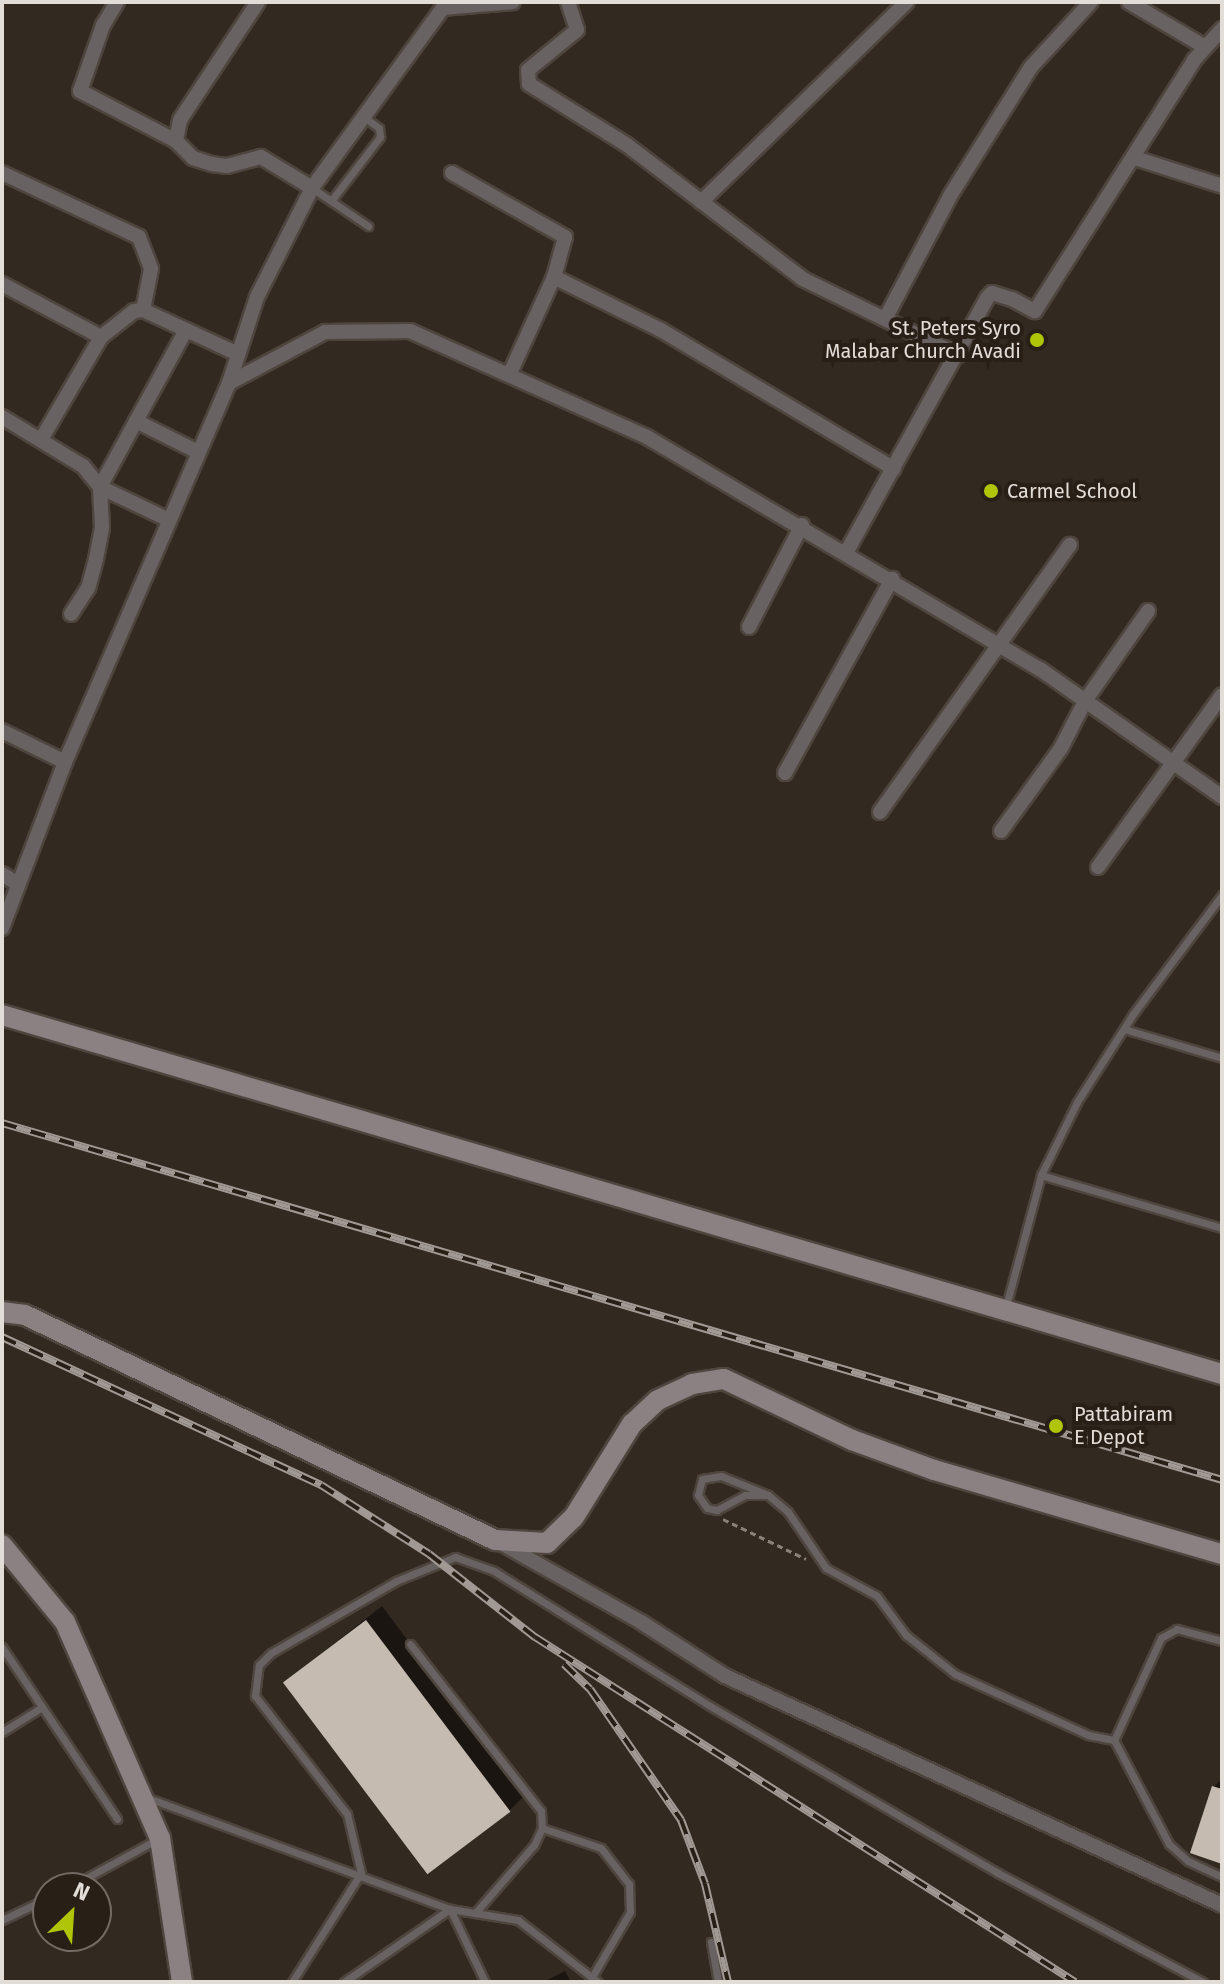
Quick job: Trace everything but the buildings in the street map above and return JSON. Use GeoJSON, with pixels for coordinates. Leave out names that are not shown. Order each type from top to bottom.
{"type":"FeatureCollection","features":[{"type":"Feature","properties":{"kind":"street"},"geometry":{"type":"LineString","coordinates":[[117,2],[103,25],[80,91],[176,141],[193,158],[227,166],[261,157],[312,188]]}},
{"type":"Feature","properties":{"kind":"street"},"geometry":{"type":"LineString","coordinates":[[176,141],[187,108],[258,2]]}},
{"type":"Feature","properties":{"kind":"street"},"geometry":{"type":"LineString","coordinates":[[2,928],[65,762],[196,451],[229,383],[257,297],[312,188],[444,5],[513,2]]}},
{"type":"Feature","properties":{"kind":"street"},"geometry":{"type":"LineString","coordinates":[[568,2],[577,30],[528,70],[529,84],[627,145],[803,279],[958,355]]}},
{"type":"Feature","properties":{"kind":"street"},"geometry":{"type":"LineString","coordinates":[[701,202],[907,2]]}},
{"type":"Feature","properties":{"kind":"street"},"geometry":{"type":"LineString","coordinates":[[885,319],[950,196],[1031,67],[1091,2]]}},
{"type":"Feature","properties":{"kind":"street"},"geometry":{"type":"LineString","coordinates":[[1129,2],[1205,47]]}},
{"type":"Feature","properties":{"kind":"street"},"geometry":{"type":"LineString","coordinates":[[847,551],[992,293],[1035,311],[1060,264],[1135,158],[1205,47],[1222,29]]}},
{"type":"Feature","properties":{"kind":"street"},"geometry":{"type":"LineString","coordinates":[[1135,158],[1222,186]]}},
{"type":"Feature","properties":{"kind":"street"},"geometry":{"type":"LineString","coordinates":[[2,173],[139,237],[151,269],[143,310],[101,337],[42,438]]}},
{"type":"Feature","properties":{"kind":"street"},"geometry":{"type":"LineString","coordinates":[[452,173],[565,237],[554,277],[510,373]]}},
{"type":"Feature","properties":{"kind":"street"},"geometry":{"type":"LineString","coordinates":[[554,277],[661,330],[894,469]]}},
{"type":"Feature","properties":{"kind":"street"},"geometry":{"type":"LineString","coordinates":[[2,284],[101,337]]}},
{"type":"Feature","properties":{"kind":"street"},"geometry":{"type":"LineString","coordinates":[[143,310],[238,354]]}},
{"type":"Feature","properties":{"kind":"street"},"geometry":{"type":"LineString","coordinates":[[71,614],[88,588],[96,559],[102,528],[100,487],[186,330]]}},
{"type":"Feature","properties":{"kind":"street"},"geometry":{"type":"LineString","coordinates":[[229,383],[325,332],[410,331],[510,373],[647,437],[802,525],[1001,646],[1222,797]]}},
{"type":"Feature","properties":{"kind":"street"},"geometry":{"type":"LineString","coordinates":[[2,417],[42,438],[83,466],[100,487],[167,519]]}},
{"type":"Feature","properties":{"kind":"street"},"geometry":{"type":"LineString","coordinates":[[136,421],[196,451]]}},
{"type":"Feature","properties":{"kind":"street"},"geometry":{"type":"LineString","coordinates":[[749,627],[802,525]]}},
{"type":"Feature","properties":{"kind":"street"},"geometry":{"type":"LineString","coordinates":[[880,812],[1070,545]]}},
{"type":"Feature","properties":{"kind":"street"},"geometry":{"type":"LineString","coordinates":[[785,773],[892,579]]}},
{"type":"Feature","properties":{"kind":"street"},"geometry":{"type":"LineString","coordinates":[[1001,831],[1061,748],[1085,701],[1148,611]]}},
{"type":"Feature","properties":{"kind":"street"},"geometry":{"type":"LineString","coordinates":[[1098,867],[1222,695]]}},
{"type":"Feature","properties":{"kind":"street"},"geometry":{"type":"LineString","coordinates":[[2,731],[65,762]]}},
{"type":"Feature","properties":{"kind":"street"},"geometry":{"type":"LineString","coordinates":[[2,874],[18,884]]}},
{"type":"Feature","properties":{"kind":"street"},"geometry":{"type":"LineString","coordinates":[[2,1015],[1222,1374]]}},
{"type":"Feature","properties":{"kind":"street"},"geometry":{"type":"LineString","coordinates":[[2,1312],[25,1315],[495,1540],[641,1622],[725,1676],[1222,1905]]}},
{"type":"Feature","properties":{"kind":"street"},"geometry":{"type":"LineString","coordinates":[[495,1540],[547,1543],[574,1517],[632,1424],[658,1400],[692,1384],[724,1379],[852,1440],[934,1470],[1222,1554]]}},
{"type":"Feature","properties":{"kind":"street"},"geometry":{"type":"LineString","coordinates":[[2,1545],[65,1622],[160,1838],[182,1982]]}},
{"type":"Feature","properties":{"kind":"lane"},"geometry":{"type":"LineString","coordinates":[[331,201],[380,137],[379,128],[364,117]]}},
{"type":"Feature","properties":{"kind":"lane"},"geometry":{"type":"LineString","coordinates":[[312,188],[368,226]]}},
{"type":"Feature","properties":{"kind":"lane"},"geometry":{"type":"LineString","coordinates":[[1005,1309],[1041,1175],[1092,1077],[1222,895]]}},
{"type":"Feature","properties":{"kind":"lane"},"geometry":{"type":"LineString","coordinates":[[1124,1029],[1222,1058]]}},
{"type":"Feature","properties":{"kind":"lane"},"geometry":{"type":"LineString","coordinates":[[1041,1175],[1222,1228]]}},
{"type":"Feature","properties":{"kind":"lane"},"geometry":{"type":"LineString","coordinates":[[768,1495],[745,1495],[725,1509],[707,1508],[698,1495],[702,1479],[721,1476],[768,1495],[788,1512],[826,1568],[877,1596],[906,1635],[955,1674],[1088,1735],[1114,1740]]}},
{"type":"Feature","properties":{"kind":"lane"},"geometry":{"type":"LineString","coordinates":[[292,1982],[361,1873],[347,1814],[255,1696],[254,1680],[271,1653],[396,1581],[455,1557],[494,1571],[710,1706],[998,1873],[1203,1982]]}},
{"type":"Feature","properties":{"kind":"lane"},"geometry":{"type":"LineString","coordinates":[[1114,1740],[1161,1638],[1177,1629],[1222,1641]]}},
{"type":"Feature","properties":{"kind":"lane"},"geometry":{"type":"LineString","coordinates":[[410,1644],[541,1811],[542,1828],[534,1845],[475,1913]]}},
{"type":"Feature","properties":{"kind":"lane"},"geometry":{"type":"LineString","coordinates":[[2,1647],[117,1819]]}},
{"type":"Feature","properties":{"kind":"lane"},"geometry":{"type":"LineString","coordinates":[[2,1732],[42,1707]]}},
{"type":"Feature","properties":{"kind":"lane"},"geometry":{"type":"LineString","coordinates":[[1114,1740],[1169,1844],[1188,1861],[1222,1877]]}},
{"type":"Feature","properties":{"kind":"lane"},"geometry":{"type":"LineString","coordinates":[[142,1796],[361,1873],[450,1909],[518,1920],[595,1980],[630,1912],[629,1884],[601,1848],[542,1828]]}},
{"type":"Feature","properties":{"kind":"lane"},"geometry":{"type":"LineString","coordinates":[[97,1872],[160,1838]]}},
{"type":"Feature","properties":{"kind":"lane"},"geometry":{"type":"LineString","coordinates":[[2,1920],[32,1906]]}},
{"type":"Feature","properties":{"kind":"lane"},"geometry":{"type":"LineString","coordinates":[[344,1982],[450,1909]]}},
{"type":"Feature","properties":{"kind":"lane"},"geometry":{"type":"LineString","coordinates":[[450,1909],[485,1982]]}},
{"type":"Feature","properties":{"kind":"lane"},"geometry":{"type":"LineString","coordinates":[[711,1942],[718,1982]]}},
{"type":"Feature","properties":{"kind":"path"},"geometry":{"type":"LineString","coordinates":[[707,1508],[826,1568]]}},
{"type":"Feature","properties":{"kind":"railway"},"geometry":{"type":"LineString","coordinates":[[2,1123],[1222,1480]]}},
{"type":"Feature","properties":{"kind":"railway"},"geometry":{"type":"LineString","coordinates":[[2,1337],[321,1485],[429,1554],[535,1637],[1075,1982]]}},
{"type":"Feature","properties":{"kind":"railway"},"geometry":{"type":"LineString","coordinates":[[564,1664],[590,1689],[681,1820],[705,1884],[728,1982]]}},
{"type":"Feature","properties":{"kind":"place","name":"St. Peters Syro Malabar Church Avadi"},"geometry":{"type":"Point","coordinates":[1037,340]}},
{"type":"Feature","properties":{"kind":"place","name":"Carmel School"},"geometry":{"type":"Point","coordinates":[991,491]}},
{"type":"Feature","properties":{"kind":"place","name":"Pattabiram E Depot"},"geometry":{"type":"Point","coordinates":[1056,1426]}}]}
